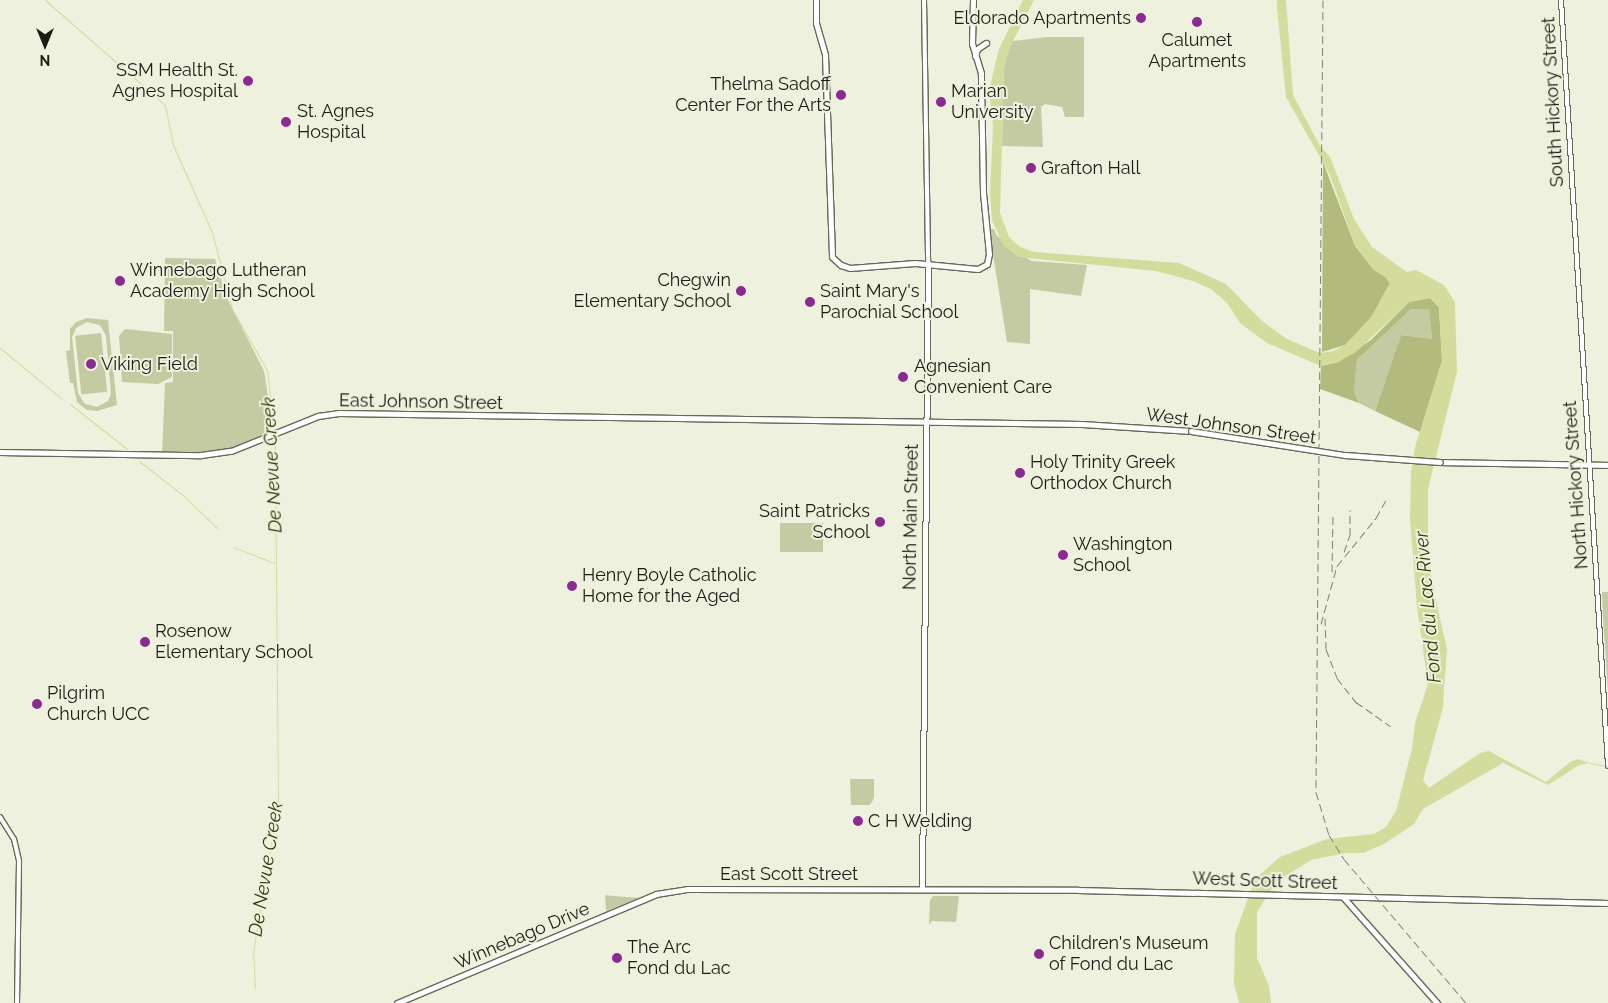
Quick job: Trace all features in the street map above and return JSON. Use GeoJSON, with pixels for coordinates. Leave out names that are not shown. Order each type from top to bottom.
{"type":"FeatureCollection","features":[{"type":"Feature","properties":{"kind":"main road"},"geometry":{"type":"LineString","coordinates":[[816,0],[816,23],[825,54],[830,250],[835,262],[850,268],[915,263],[928,263],[951,268]]}},
{"type":"Feature","properties":{"kind":"main road"},"geometry":{"type":"LineString","coordinates":[[915,263],[928,274],[938,268],[978,269],[987,264],[989,254],[982,146],[981,73],[972,44],[973,0]]}},
{"type":"Feature","properties":{"kind":"main road"},"geometry":{"type":"LineString","coordinates":[[975,56],[976,50],[986,43]]}},
{"type":"Feature","properties":{"kind":"main road","name":"North Main Street"},"geometry":{"type":"LineString","coordinates":[[922,888],[928,263]]}},
{"type":"Feature","properties":{"kind":"main road","name":"East Johnson Street"},"geometry":{"type":"LineString","coordinates":[[0,452],[201,455],[230,451],[318,416],[339,413],[849,421]]}},
{"type":"Feature","properties":{"kind":"main road","name":"West Johnson Street"},"geometry":{"type":"LineString","coordinates":[[849,421],[1082,424],[1191,431],[1346,455],[1440,462],[1608,465]]}},
{"type":"Feature","properties":{"kind":"main road","name":"East Scott Street"},"geometry":{"type":"LineString","coordinates":[[656,894],[687,888],[922,888]]}},
{"type":"Feature","properties":{"kind":"main road","name":"West Scott Street"},"geometry":{"type":"LineString","coordinates":[[922,888],[1608,903]]}},
{"type":"Feature","properties":{"kind":"main road","name":"Winnebago Drive"},"geometry":{"type":"LineString","coordinates":[[397,1003],[656,894]]}},
{"type":"Feature","properties":{"kind":"main road"},"geometry":{"type":"LineString","coordinates":[[1343,897],[1437,1003]]}},
{"type":"Feature","properties":{"kind":"street","name":"North Main Street"},"geometry":{"type":"LineString","coordinates":[[924,0],[928,263]]}},
{"type":"Feature","properties":{"kind":"street","name":"South Hickory Street"},"geometry":{"type":"LineString","coordinates":[[1561,0],[1572,202]]}},
{"type":"Feature","properties":{"kind":"street","name":"North Hickory Street"},"geometry":{"type":"LineString","coordinates":[[1572,202],[1608,766]]}},
{"type":"Feature","properties":{"kind":"street"},"geometry":{"type":"LineString","coordinates":[[0,817],[16,846],[20,881],[17,1003]]}},
{"type":"Feature","properties":{"kind":"shaded area"},"geometry":{"type":"Polygon","coordinates":[[[1046,37],[1084,37],[1084,117],[1065,117],[1062,107],[1045,104],[1041,107],[1043,147],[1002,146],[1004,67],[1010,47],[1013,41],[1046,37]]]}},
{"type":"Feature","properties":{"kind":"shaded area"},"geometry":{"type":"Polygon","coordinates":[[[1323,162],[1355,246],[1374,270],[1386,277],[1390,283],[1372,316],[1360,330],[1345,345],[1322,352],[1323,162]]]}},
{"type":"Feature","properties":{"kind":"shaded area"},"geometry":{"type":"Polygon","coordinates":[[[989,229],[994,229],[997,236],[1031,261],[1087,265],[1081,296],[1030,289],[1030,344],[1007,342],[989,229]]]}},
{"type":"Feature","properties":{"kind":"shaded area"},"geometry":{"type":"Polygon","coordinates":[[[165,258],[215,259],[226,296],[264,371],[270,408],[270,435],[231,451],[201,455],[162,455],[165,383],[173,382],[173,331],[164,331],[165,258]]]}},
{"type":"Feature","properties":{"kind":"shaded area"},"geometry":{"type":"Polygon","coordinates":[[[1430,298],[1439,307],[1442,361],[1420,432],[1375,411],[1401,335],[1432,339],[1429,309],[1411,309],[1357,360],[1354,392],[1359,403],[1320,389],[1321,366],[1338,362],[1371,340],[1409,302],[1430,298]]]}},
{"type":"Feature","properties":{"kind":"shaded area"},"geometry":{"type":"Polygon","coordinates":[[[1420,307],[1429,309],[1432,339],[1401,335],[1375,411],[1359,403],[1354,392],[1357,360],[1411,309],[1420,307]]]}},
{"type":"Feature","properties":{"kind":"shaded area"},"geometry":{"type":"Polygon","coordinates":[[[87,318],[108,320],[117,405],[97,411],[87,410],[77,402],[73,383],[70,383],[66,351],[70,350],[70,329],[76,322],[87,318]],[[87,322],[76,328],[72,337],[78,393],[85,404],[97,407],[108,401],[111,394],[106,336],[100,325],[87,322]]]}},
{"type":"Feature","properties":{"kind":"shaded area"},"geometry":{"type":"Polygon","coordinates":[[[125,329],[172,334],[172,377],[158,384],[122,382],[119,336],[125,329]]]}},
{"type":"Feature","properties":{"kind":"shaded area","name":"Viking Field"},"geometry":{"type":"Polygon","coordinates":[[[101,333],[107,392],[81,394],[75,336],[101,333]]]}},
{"type":"Feature","properties":{"kind":"shaded area"},"geometry":{"type":"Polygon","coordinates":[[[780,523],[823,523],[823,552],[780,552],[780,523]]]}},
{"type":"Feature","properties":{"kind":"shaded area"},"geometry":{"type":"Polygon","coordinates":[[[1602,592],[1608,592],[1608,691],[1603,617],[1602,592]]]}},
{"type":"Feature","properties":{"kind":"shaded area"},"geometry":{"type":"Polygon","coordinates":[[[850,779],[874,779],[874,798],[870,805],[851,805],[850,779]]]}},
{"type":"Feature","properties":{"kind":"shaded area"},"geometry":{"type":"Polygon","coordinates":[[[605,895],[613,896],[639,898],[606,911],[605,895]]]}},
{"type":"Feature","properties":{"kind":"shaded area"},"geometry":{"type":"Polygon","coordinates":[[[933,896],[959,896],[956,922],[932,921],[929,925],[930,900],[933,896]]]}},
{"type":"Feature","properties":{"kind":"water","name":"Fond du Lac River"},"geometry":{"type":"Polygon","coordinates":[[[1023,0],[1034,0],[1010,47],[1004,67],[1000,213],[1009,237],[1020,247],[1034,252],[1179,263],[1226,284],[1262,321],[1287,339],[1320,353],[1333,351],[1345,345],[1372,316],[1390,283],[1385,277],[1374,270],[1355,246],[1330,175],[1286,97],[1277,0],[1286,0],[1293,95],[1320,146],[1330,157],[1354,219],[1372,247],[1407,272],[1416,270],[1444,285],[1455,302],[1457,372],[1428,489],[1428,565],[1447,649],[1443,708],[1423,780],[1429,788],[1480,753],[1489,751],[1546,782],[1570,762],[1578,759],[1590,763],[1579,765],[1548,785],[1503,763],[1423,809],[1414,824],[1384,844],[1363,853],[1346,853],[1311,860],[1276,882],[1257,912],[1257,958],[1269,986],[1271,1003],[1239,1003],[1234,983],[1235,934],[1255,879],[1280,857],[1327,839],[1374,834],[1386,827],[1396,811],[1412,749],[1415,723],[1428,684],[1417,607],[1410,519],[1411,472],[1415,447],[1442,361],[1439,307],[1430,298],[1409,302],[1356,352],[1338,362],[1321,366],[1267,343],[1240,323],[1228,304],[1211,289],[1193,281],[1156,271],[1018,257],[1003,245],[992,220],[990,193],[993,127],[989,90],[999,49],[1023,0]]]}},
{"type":"Feature","properties":{"kind":"waterway","name":"De Nevue Creek"},"geometry":{"type":"LineString","coordinates":[[45,0],[165,105],[173,145],[212,232],[232,309],[267,370],[274,430]]}},
{"type":"Feature","properties":{"kind":"waterway"},"geometry":{"type":"LineString","coordinates":[[0,348],[62,399]]}},
{"type":"Feature","properties":{"kind":"waterway"},"geometry":{"type":"LineString","coordinates":[[70,404],[127,449]]}},
{"type":"Feature","properties":{"kind":"waterway","name":"De Nevue Creek"},"geometry":{"type":"LineString","coordinates":[[255,988],[253,952],[278,802],[275,437]]}},
{"type":"Feature","properties":{"kind":"waterway"},"geometry":{"type":"LineString","coordinates":[[139,461],[185,497],[217,528]]}},
{"type":"Feature","properties":{"kind":"waterway"},"geometry":{"type":"LineString","coordinates":[[233,547],[274,563]]}},
{"type":"Feature","properties":{"kind":"waterway"},"geometry":{"type":"LineString","coordinates":[[1590,763],[1607,766]]}},
{"type":"Feature","properties":{"kind":"railway"},"geometry":{"type":"LineString","coordinates":[[1323,0],[1316,792],[1329,835],[1344,859],[1466,1003]]}},
{"type":"Feature","properties":{"kind":"railway"},"geometry":{"type":"LineString","coordinates":[[1321,624],[1337,566],[1376,518],[1387,498]]}},
{"type":"Feature","properties":{"kind":"railway"},"geometry":{"type":"LineString","coordinates":[[1344,552],[1350,535],[1350,510]]}},
{"type":"Feature","properties":{"kind":"railway"},"geometry":{"type":"LineString","coordinates":[[1332,572],[1333,513]]}},
{"type":"Feature","properties":{"kind":"railway"},"geometry":{"type":"LineString","coordinates":[[1325,618],[1326,649],[1337,678],[1356,702],[1390,726]]}},
{"type":"Feature","properties":{"kind":"place","name":"Eldorado Apartments"},"geometry":{"type":"Point","coordinates":[1141,18]}},
{"type":"Feature","properties":{"kind":"place","name":"Calumet Apartments"},"geometry":{"type":"Point","coordinates":[1197,22]}},
{"type":"Feature","properties":{"kind":"place","name":"SSM Health St. Agnes Hospital"},"geometry":{"type":"Point","coordinates":[248,81]}},
{"type":"Feature","properties":{"kind":"place","name":"Thelma Sadoff Center For the Arts"},"geometry":{"type":"Point","coordinates":[841,95]}},
{"type":"Feature","properties":{"kind":"place","name":"Marian University"},"geometry":{"type":"Point","coordinates":[941,102]}},
{"type":"Feature","properties":{"kind":"place","name":"St. Agnes Hospital"},"geometry":{"type":"Point","coordinates":[286,122]}},
{"type":"Feature","properties":{"kind":"place","name":"Grafton Hall"},"geometry":{"type":"Point","coordinates":[1031,168]}},
{"type":"Feature","properties":{"kind":"place","name":"Winnebago Lutheran Academy High School"},"geometry":{"type":"Point","coordinates":[120,281]}},
{"type":"Feature","properties":{"kind":"place","name":"Chegwin Elementary School"},"geometry":{"type":"Point","coordinates":[741,291]}},
{"type":"Feature","properties":{"kind":"place","name":"Saint Mary's Parochial School"},"geometry":{"type":"Point","coordinates":[810,302]}},
{"type":"Feature","properties":{"kind":"place","name":"Viking Field"},"geometry":{"type":"Point","coordinates":[91,364]}},
{"type":"Feature","properties":{"kind":"place","name":"Agnesian Convenient Care"},"geometry":{"type":"Point","coordinates":[903,377]}},
{"type":"Feature","properties":{"kind":"place","name":"Holy Trinity Greek Orthodox Church"},"geometry":{"type":"Point","coordinates":[1020,473]}},
{"type":"Feature","properties":{"kind":"place","name":"Saint Patricks School"},"geometry":{"type":"Point","coordinates":[880,522]}},
{"type":"Feature","properties":{"kind":"place","name":"Washington School"},"geometry":{"type":"Point","coordinates":[1063,555]}},
{"type":"Feature","properties":{"kind":"place","name":"Henry Boyle Catholic Home for the Aged"},"geometry":{"type":"Point","coordinates":[572,586]}},
{"type":"Feature","properties":{"kind":"place","name":"Rosenow Elementary School"},"geometry":{"type":"Point","coordinates":[145,642]}},
{"type":"Feature","properties":{"kind":"place","name":"Pilgrim Church UCC"},"geometry":{"type":"Point","coordinates":[37,704]}},
{"type":"Feature","properties":{"kind":"place","name":"C H Welding"},"geometry":{"type":"Point","coordinates":[858,821]}},
{"type":"Feature","properties":{"kind":"place","name":"Children's Museum of Fond du Lac"},"geometry":{"type":"Point","coordinates":[1039,954]}},
{"type":"Feature","properties":{"kind":"place","name":"The Arc Fond du Lac"},"geometry":{"type":"Point","coordinates":[617,958]}}]}
